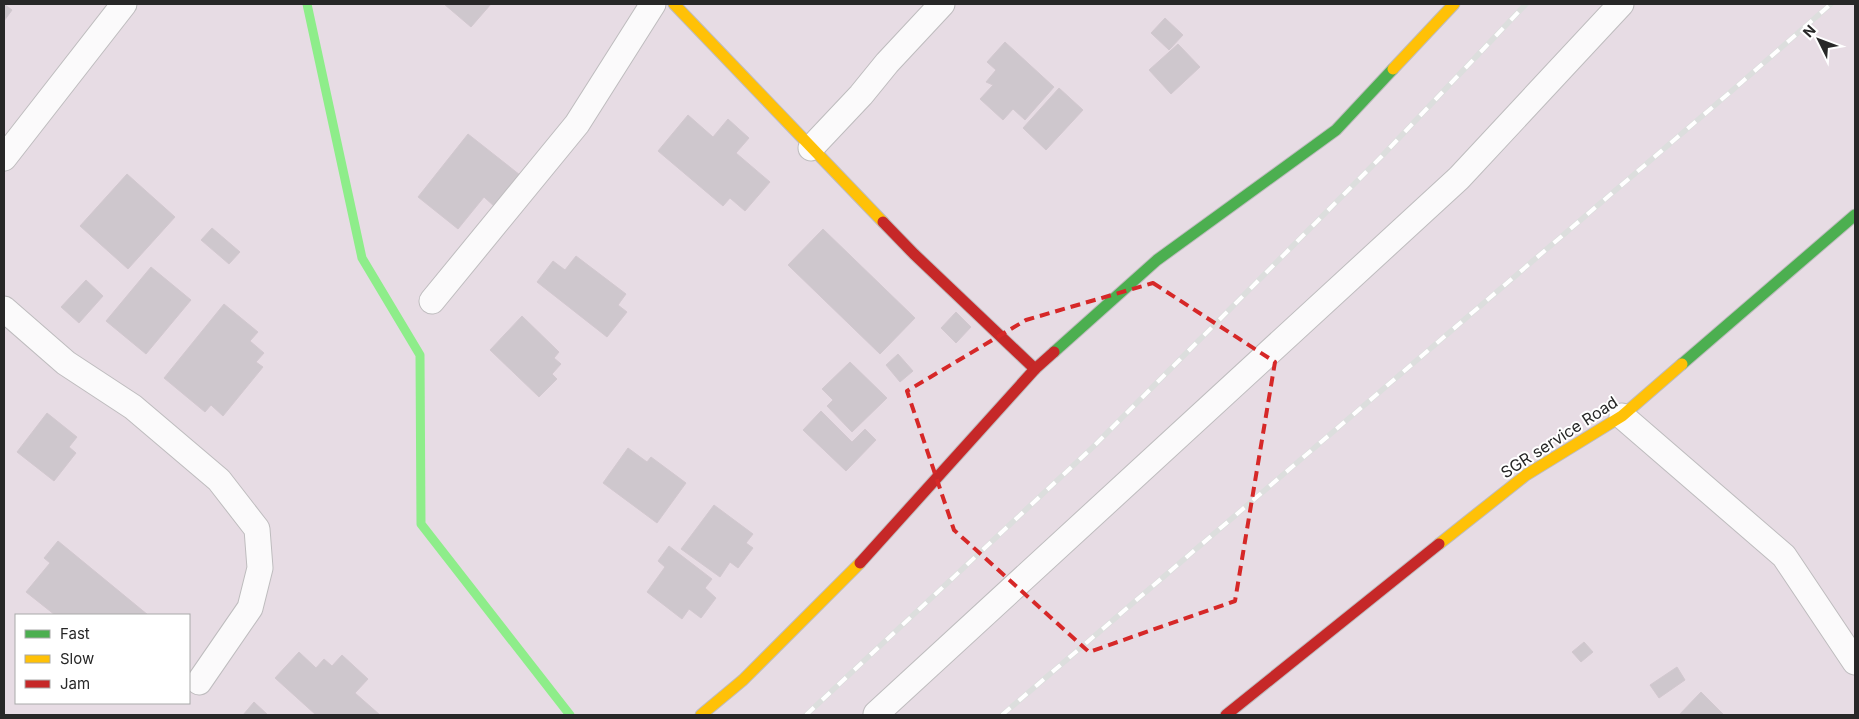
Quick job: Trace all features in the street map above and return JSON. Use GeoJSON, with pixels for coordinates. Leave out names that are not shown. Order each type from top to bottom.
{"type":"FeatureCollection","features":[{"type":"Feature","properties":{"kind":"street"},"geometry":{"type":"LineString","coordinates":[[4,158],[122,4]]}},
{"type":"Feature","properties":{"kind":"street"},"geometry":{"type":"LineString","coordinates":[[432,302],[578,124],[653,4]]}},
{"type":"Feature","properties":{"kind":"street"},"geometry":{"type":"LineString","coordinates":[[674,4],[810,148],[914,254],[1035,370]]}},
{"type":"Feature","properties":{"kind":"street"},"geometry":{"type":"LineString","coordinates":[[810,148],[942,4]]}},
{"type":"Feature","properties":{"kind":"street"},"geometry":{"type":"LineString","coordinates":[[700,715],[743,680],[846,578],[1035,370],[1158,260],[1336,130],[1454,4]]}},
{"type":"Feature","properties":{"kind":"street"},"geometry":{"type":"LineString","coordinates":[[878,715],[876,714],[1459,178],[1621,4]]}},
{"type":"Feature","properties":{"kind":"street","name":"SGR service Road"},"geometry":{"type":"LineString","coordinates":[[1226,715],[1526,475],[1622,416],[1855,215]]}},
{"type":"Feature","properties":{"kind":"street"},"geometry":{"type":"LineString","coordinates":[[4,309],[66,363],[133,407],[219,480],[257,529],[260,568],[250,608],[199,682]]}},
{"type":"Feature","properties":{"kind":"street"},"geometry":{"type":"LineString","coordinates":[[1622,416],[1784,556],[1855,662]]}},
{"type":"Feature","properties":{"kind":"highlighted area"},"geometry":{"type":"Polygon","coordinates":[[[1153,283],[1275,362],[1235,601],[1089,652],[954,530],[907,391],[1026,320],[1153,283]]]}},
{"type":"Feature","properties":{"kind":"building"},"geometry":{"type":"Polygon","coordinates":[[[4,4],[12,10],[4,21],[4,4]]]}},
{"type":"Feature","properties":{"kind":"building"},"geometry":{"type":"Polygon","coordinates":[[[444,4],[491,4],[471,27],[444,4]]]}},
{"type":"Feature","properties":{"kind":"building"},"geometry":{"type":"Polygon","coordinates":[[[1165,18],[1183,35],[1169,50],[1151,33],[1165,18]]]}},
{"type":"Feature","properties":{"kind":"building"},"geometry":{"type":"Polygon","coordinates":[[[1005,42],[1054,87],[1025,120],[1013,109],[1003,120],[980,99],[993,85],[986,82],[996,70],[987,62],[1005,42]]]}},
{"type":"Feature","properties":{"kind":"building"},"geometry":{"type":"Polygon","coordinates":[[[1178,44],[1200,67],[1171,94],[1149,70],[1178,44]]]}},
{"type":"Feature","properties":{"kind":"building"},"geometry":{"type":"Polygon","coordinates":[[[1059,88],[1083,110],[1046,150],[1023,128],[1059,88]]]}},
{"type":"Feature","properties":{"kind":"building"},"geometry":{"type":"Polygon","coordinates":[[[688,115],[713,137],[728,119],[749,138],[736,153],[770,182],[745,211],[730,198],[723,206],[658,151],[688,115]]]}},
{"type":"Feature","properties":{"kind":"building"},"geometry":{"type":"Polygon","coordinates":[[[468,134],[520,175],[495,207],[484,197],[458,229],[418,197],[468,134]]]}},
{"type":"Feature","properties":{"kind":"building"},"geometry":{"type":"Polygon","coordinates":[[[127,174],[175,217],[128,269],[80,226],[127,174]]]}},
{"type":"Feature","properties":{"kind":"building"},"geometry":{"type":"Polygon","coordinates":[[[212,228],[240,252],[229,264],[201,240],[212,228]]]}},
{"type":"Feature","properties":{"kind":"building"},"geometry":{"type":"Polygon","coordinates":[[[823,229],[915,318],[880,354],[788,265],[823,229]]]}},
{"type":"Feature","properties":{"kind":"building"},"geometry":{"type":"Polygon","coordinates":[[[576,256],[626,294],[618,305],[627,312],[607,337],[537,282],[553,261],[565,270],[576,256]]]}},
{"type":"Feature","properties":{"kind":"building"},"geometry":{"type":"Polygon","coordinates":[[[151,267],[191,300],[146,354],[106,321],[151,267]]]}},
{"type":"Feature","properties":{"kind":"building"},"geometry":{"type":"Polygon","coordinates":[[[86,280],[103,296],[79,323],[61,307],[86,280]]]}},
{"type":"Feature","properties":{"kind":"building"},"geometry":{"type":"Polygon","coordinates":[[[224,304],[258,332],[250,341],[264,353],[256,362],[263,367],[223,416],[211,405],[205,412],[164,378],[224,304]]]}},
{"type":"Feature","properties":{"kind":"building"},"geometry":{"type":"Polygon","coordinates":[[[956,312],[971,327],[956,343],[941,328],[956,312]]]}},
{"type":"Feature","properties":{"kind":"building"},"geometry":{"type":"Polygon","coordinates":[[[522,316],[559,352],[554,358],[561,364],[552,374],[557,379],[539,397],[490,350],[522,316]]]}},
{"type":"Feature","properties":{"kind":"building"},"geometry":{"type":"Polygon","coordinates":[[[898,354],[913,371],[900,382],[886,365],[898,354]]]}},
{"type":"Feature","properties":{"kind":"building"},"geometry":{"type":"Polygon","coordinates":[[[850,362],[887,398],[852,432],[827,406],[833,400],[822,389],[850,362]]]}},
{"type":"Feature","properties":{"kind":"building"},"geometry":{"type":"Polygon","coordinates":[[[821,411],[852,442],[865,429],[876,440],[846,471],[803,430],[821,411]]]}},
{"type":"Feature","properties":{"kind":"building"},"geometry":{"type":"Polygon","coordinates":[[[47,413],[77,437],[69,447],[76,453],[54,481],[17,452],[47,413]]]}},
{"type":"Feature","properties":{"kind":"building"},"geometry":{"type":"Polygon","coordinates":[[[628,448],[647,462],[651,457],[686,483],[657,523],[603,483],[628,448]]]}},
{"type":"Feature","properties":{"kind":"building"},"geometry":{"type":"Polygon","coordinates":[[[714,505],[753,534],[746,543],[753,548],[738,568],[730,562],[720,577],[681,549],[714,505]]]}},
{"type":"Feature","properties":{"kind":"building"},"geometry":{"type":"Polygon","coordinates":[[[58,541],[147,614],[54,614],[26,592],[50,563],[44,558],[58,541]]]}},
{"type":"Feature","properties":{"kind":"building"},"geometry":{"type":"Polygon","coordinates":[[[669,546],[712,579],[705,588],[716,598],[701,618],[689,609],[682,619],[647,592],[665,567],[658,561],[669,546]]]}},
{"type":"Feature","properties":{"kind":"building"},"geometry":{"type":"Polygon","coordinates":[[[1584,642],[1593,652],[1581,662],[1572,652],[1584,642]]]}},
{"type":"Feature","properties":{"kind":"building"},"geometry":{"type":"Polygon","coordinates":[[[299,652],[316,668],[324,659],[332,666],[342,655],[368,679],[355,693],[380,715],[316,715],[275,678],[299,652]]]}},
{"type":"Feature","properties":{"kind":"building"},"geometry":{"type":"Polygon","coordinates":[[[1677,667],[1685,680],[1659,698],[1650,685],[1677,667]]]}},
{"type":"Feature","properties":{"kind":"building"},"geometry":{"type":"Polygon","coordinates":[[[1701,692],[1724,715],[1679,715],[1701,692]]]}},
{"type":"Feature","properties":{"kind":"building"},"geometry":{"type":"Polygon","coordinates":[[[254,702],[268,715],[243,715],[254,702]]]}},
{"type":"Feature","properties":{"kind":"waterway"},"geometry":{"type":"LineString","coordinates":[[307,4],[362,258],[420,355],[421,524],[570,715]]}},
{"type":"Feature","properties":{"kind":"railway"},"geometry":{"type":"LineString","coordinates":[[806,715],[1093,447],[1382,156],[1526,4]]}},
{"type":"Feature","properties":{"kind":"railway"},"geometry":{"type":"LineString","coordinates":[[1002,715],[1831,4]]}},
{"type":"Feature","properties":{"kind":"traffic: fast"},"geometry":{"type":"LineString","coordinates":[[1054,352],[1157,260],[1336,130],[1393,69]]}},
{"type":"Feature","properties":{"kind":"traffic: fast"},"geometry":{"type":"LineString","coordinates":[[1682,364],[1855,215]]}},
{"type":"Feature","properties":{"kind":"traffic: slow"},"geometry":{"type":"LineString","coordinates":[[674,4],[883,222]]}},
{"type":"Feature","properties":{"kind":"traffic: slow"},"geometry":{"type":"LineString","coordinates":[[1393,69],[1454,4]]}},
{"type":"Feature","properties":{"kind":"traffic: slow"},"geometry":{"type":"LineString","coordinates":[[1439,544],[1526,475],[1622,416],[1682,364]]}},
{"type":"Feature","properties":{"kind":"traffic: slow"},"geometry":{"type":"LineString","coordinates":[[701,715],[743,680],[860,563]]}},
{"type":"Feature","properties":{"kind":"traffic: jam"},"geometry":{"type":"LineString","coordinates":[[883,222],[1035,369]]}},
{"type":"Feature","properties":{"kind":"traffic: jam"},"geometry":{"type":"LineString","coordinates":[[860,563],[1035,369],[1054,352]]}},
{"type":"Feature","properties":{"kind":"traffic: jam"},"geometry":{"type":"LineString","coordinates":[[1226,715],[1439,544]]}}]}
